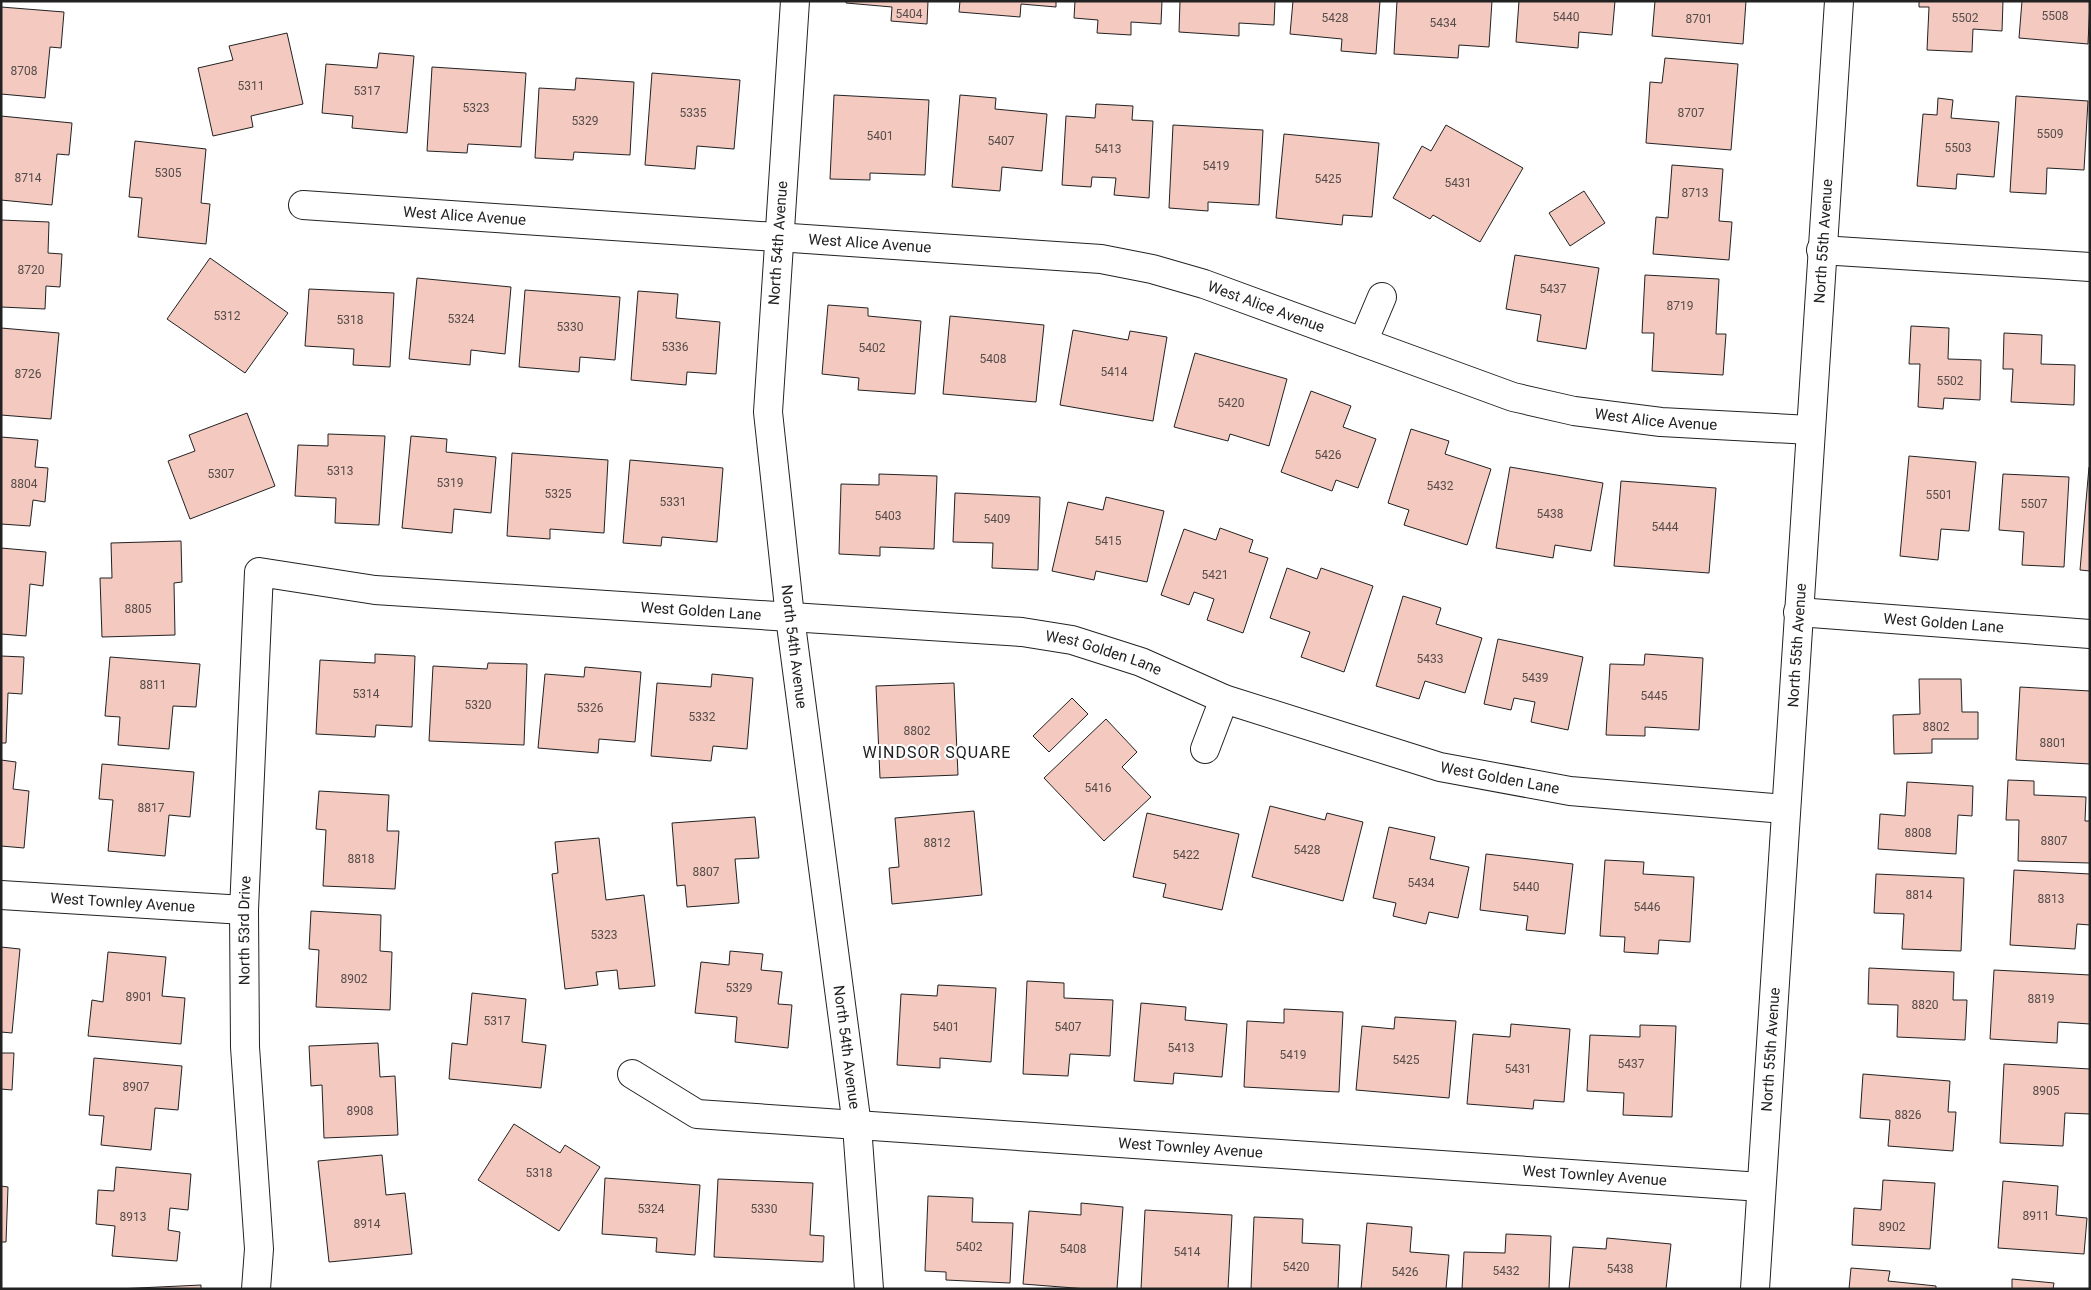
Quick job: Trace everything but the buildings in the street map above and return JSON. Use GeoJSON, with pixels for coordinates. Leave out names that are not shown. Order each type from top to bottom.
{"type":"FeatureCollection","features":[{"type":"Feature","properties":{"kind":"street","name":"North 54th Avenue"},"geometry":{"type":"LineString","coordinates":[[795,1],[768,412],[790,617],[857,1126],[869,1289]]}},
{"type":"Feature","properties":{"kind":"street","name":"North 55th Avenue"},"geometry":{"type":"LineString","coordinates":[[1755,1289],[1821,250],[1839,1]]}},
{"type":"Feature","properties":{"kind":"street","name":"West Alice Avenue"},"geometry":{"type":"LineString","coordinates":[[303,205],[1101,259],[1152,269],[1204,284],[1513,397],[1574,411],[1661,422],[1810,430]]}},
{"type":"Feature","properties":{"kind":"street"},"geometry":{"type":"LineString","coordinates":[[1821,250],[2090,267]]}},
{"type":"Feature","properties":{"kind":"street"},"geometry":{"type":"LineString","coordinates":[[1363,342],[1382,297]]}},
{"type":"Feature","properties":{"kind":"street","name":"West Golden Lane"},"geometry":{"type":"LineString","coordinates":[[259,572],[375,590],[1022,632],[1072,640],[1142,662],[1224,699],[1440,766],[1570,791],[1785,809]]}},
{"type":"Feature","properties":{"kind":"street","name":"North 53rd Drive"},"geometry":{"type":"LineString","coordinates":[[256,1289],[259,1249],[245,1047],[244,910],[259,572]]}},
{"type":"Feature","properties":{"kind":"street","name":"West Golden Lane"},"geometry":{"type":"LineString","coordinates":[[1798,612],[2090,634]]}},
{"type":"Feature","properties":{"kind":"street"},"geometry":{"type":"LineString","coordinates":[[1205,749],[1224,699]]}},
{"type":"Feature","properties":{"kind":"street","name":"West Townley Avenue"},"geometry":{"type":"LineString","coordinates":[[1,895],[244,910]]}},
{"type":"Feature","properties":{"kind":"street","name":"West Townley Avenue"},"geometry":{"type":"LineString","coordinates":[[632,1074],[697,1114],[1761,1187]]}},
{"type":"Feature","properties":{"kind":"district","name":"WINDSOR SQUARE"},"geometry":{"type":"Point","coordinates":[937,752]}}]}
